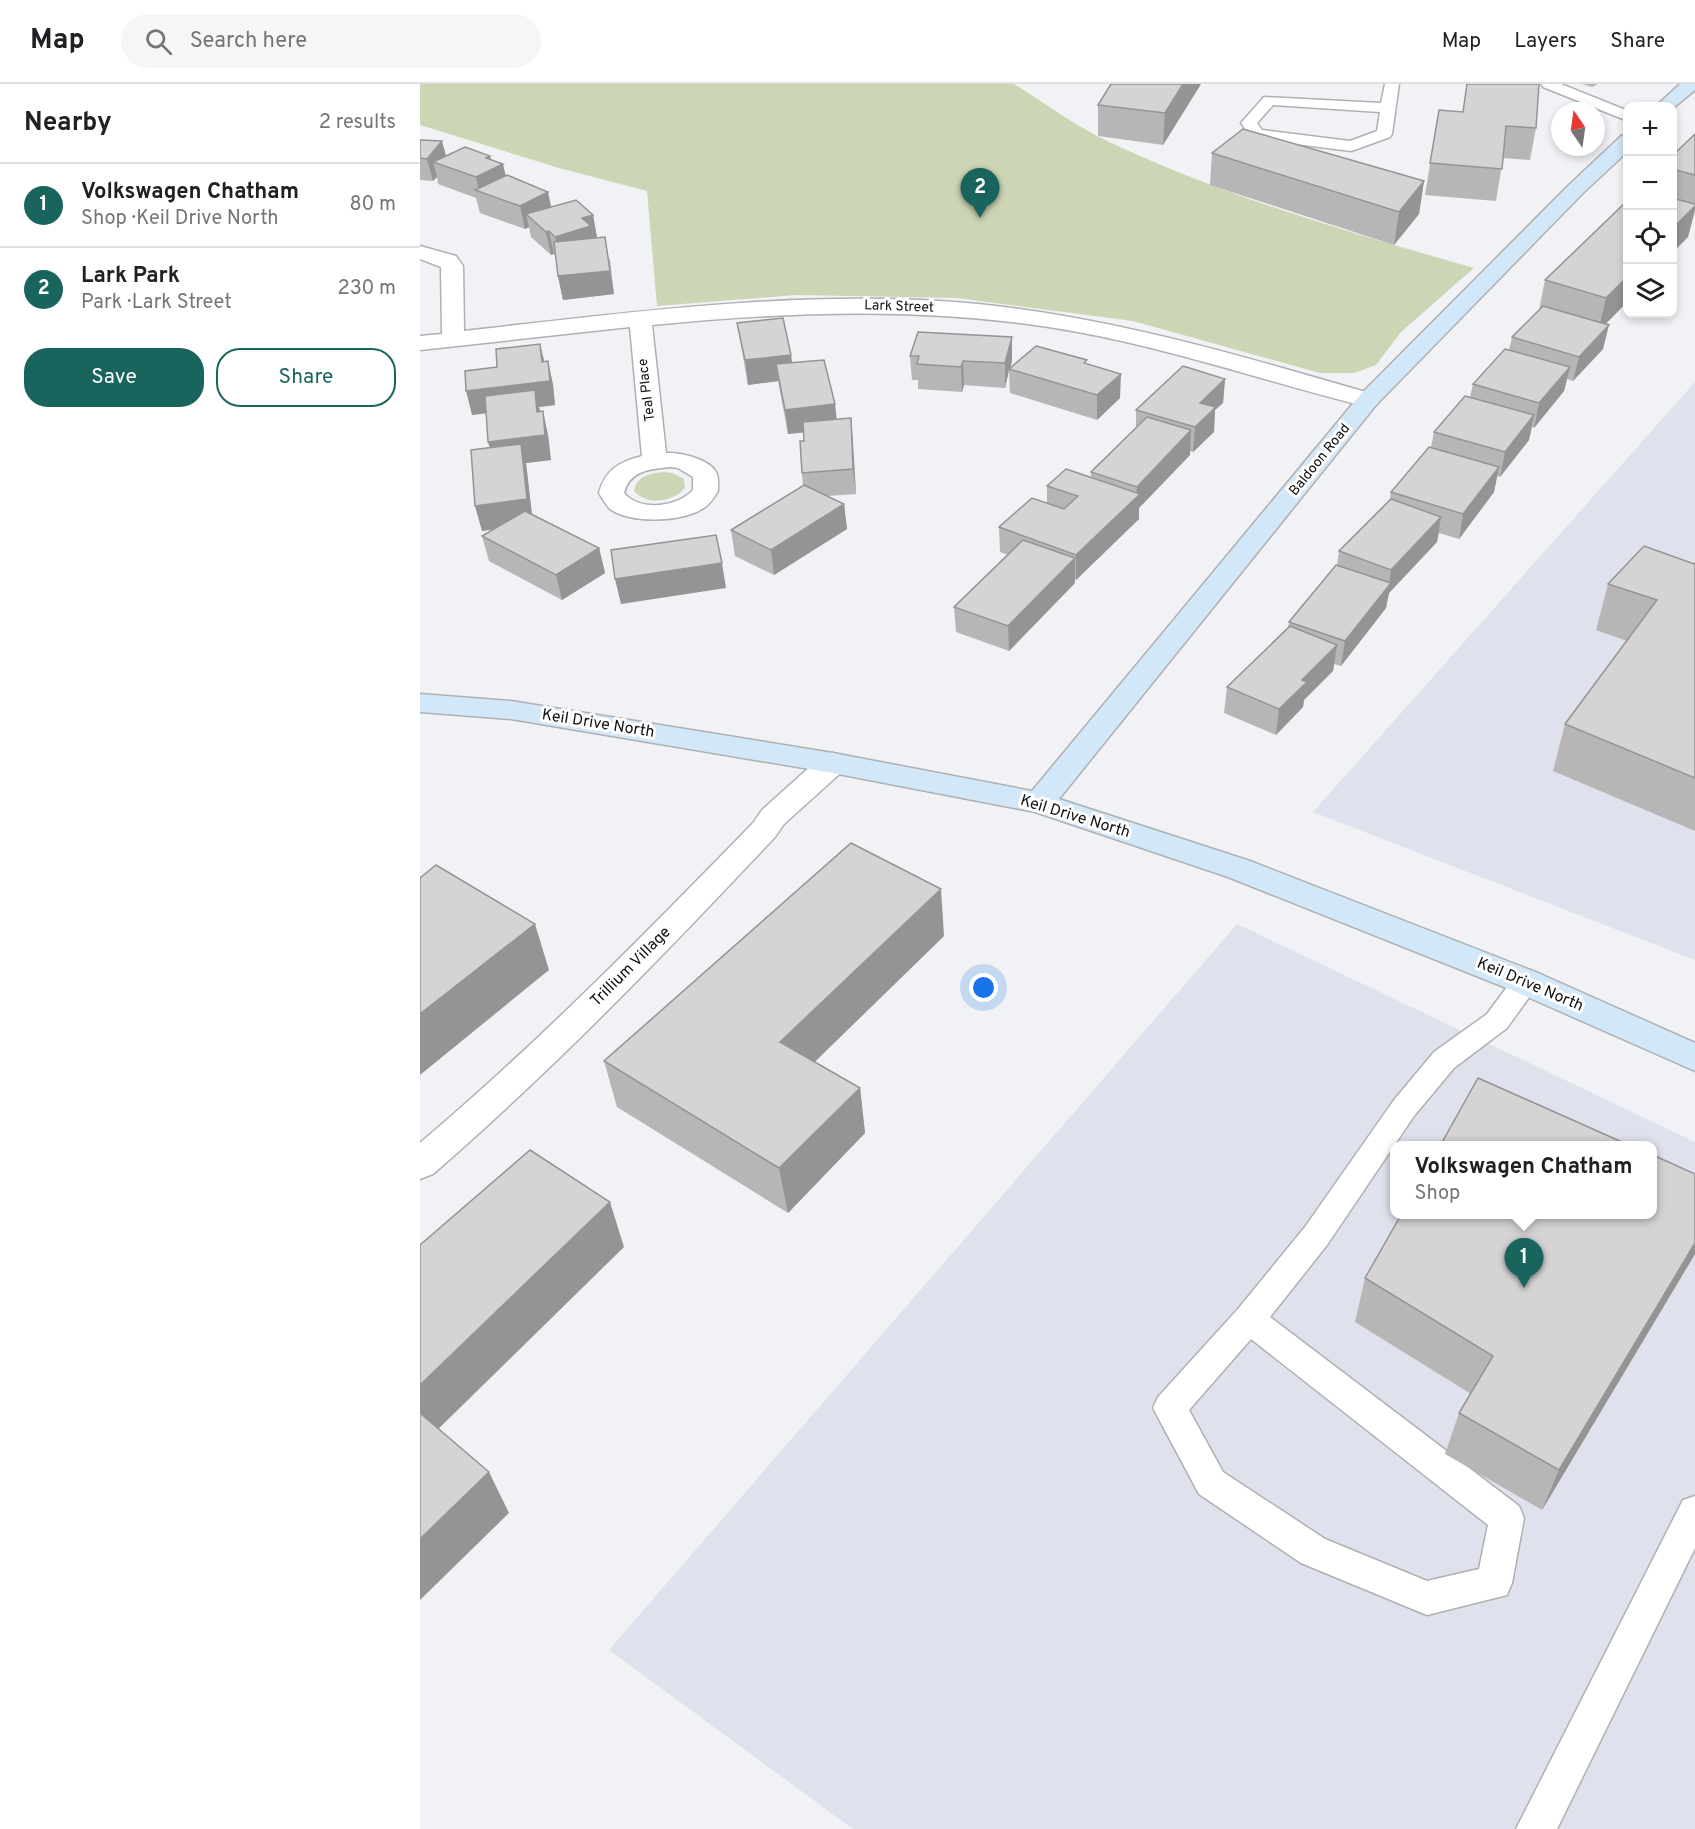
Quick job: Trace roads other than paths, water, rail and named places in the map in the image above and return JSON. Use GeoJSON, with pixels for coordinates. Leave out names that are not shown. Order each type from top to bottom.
{"type":"FeatureCollection","features":[{"type":"Feature","properties":{"kind":"street"},"geometry":{"type":"LineString","coordinates":[[1670,102],[1691,84]]}},
{"type":"Feature","properties":{"kind":"street","name":"Baldoon Road"},"geometry":{"type":"LineString","coordinates":[[1039,804],[1368,400],[1576,189],[1623,145]]}},
{"type":"Feature","properties":{"kind":"street"},"geometry":{"type":"LineString","coordinates":[[420,252],[448,261],[452,266],[453,339]]}},
{"type":"Feature","properties":{"kind":"street","name":"Lark Street"},"geometry":{"type":"LineString","coordinates":[[420,344],[640,320],[801,306],[926,307],[979,311],[1079,325],[1141,337],[1256,367],[1368,400]]}},
{"type":"Feature","properties":{"kind":"street","name":"Teal Place"},"geometry":{"type":"LineString","coordinates":[[640,320],[656,461]]}},
{"type":"Feature","properties":{"kind":"street","name":"Keil Drive North"},"geometry":{"type":"LineString","coordinates":[[420,704],[511,710],[834,763],[1039,804],[1239,869],[1526,982],[1695,1058]]}},
{"type":"Feature","properties":{"kind":"street","name":"Trillium Village"},"geometry":{"type":"LineString","coordinates":[[420,1164],[484,1109],[629,971],[764,830],[773,817],[834,763]]}},
{"type":"Feature","properties":{"kind":"lane"},"geometry":{"type":"LineString","coordinates":[[1387,108],[1269,100],[1249,123],[1257,134],[1351,146],[1384,134],[1392,84]]}},
{"type":"Feature","properties":{"kind":"lane"},"geometry":{"type":"LineString","coordinates":[[1542,84],[1623,115]]}},
{"type":"Feature","properties":{"kind":"lane"},"geometry":{"type":"LineString","coordinates":[[1249,1319],[1507,1518],[1494,1583],[1427,1598],[1313,1551],[1211,1483],[1170,1408],[1249,1319],[1316,1236],[1411,1100],[1444,1060],[1497,1021],[1526,982]]}},
{"type":"Feature","properties":{"kind":"lane"},"geometry":{"type":"LineString","coordinates":[[1536,1829],[1695,1512]]}},
{"type":"Feature","properties":{"kind":"place","name":"Lark Park"},"geometry":{"type":"Point","coordinates":[980,218]}},
{"type":"Feature","properties":{"kind":"place","name":"Volkswagen Chatham"},"geometry":{"type":"Point","coordinates":[1524,1288]}}]}
